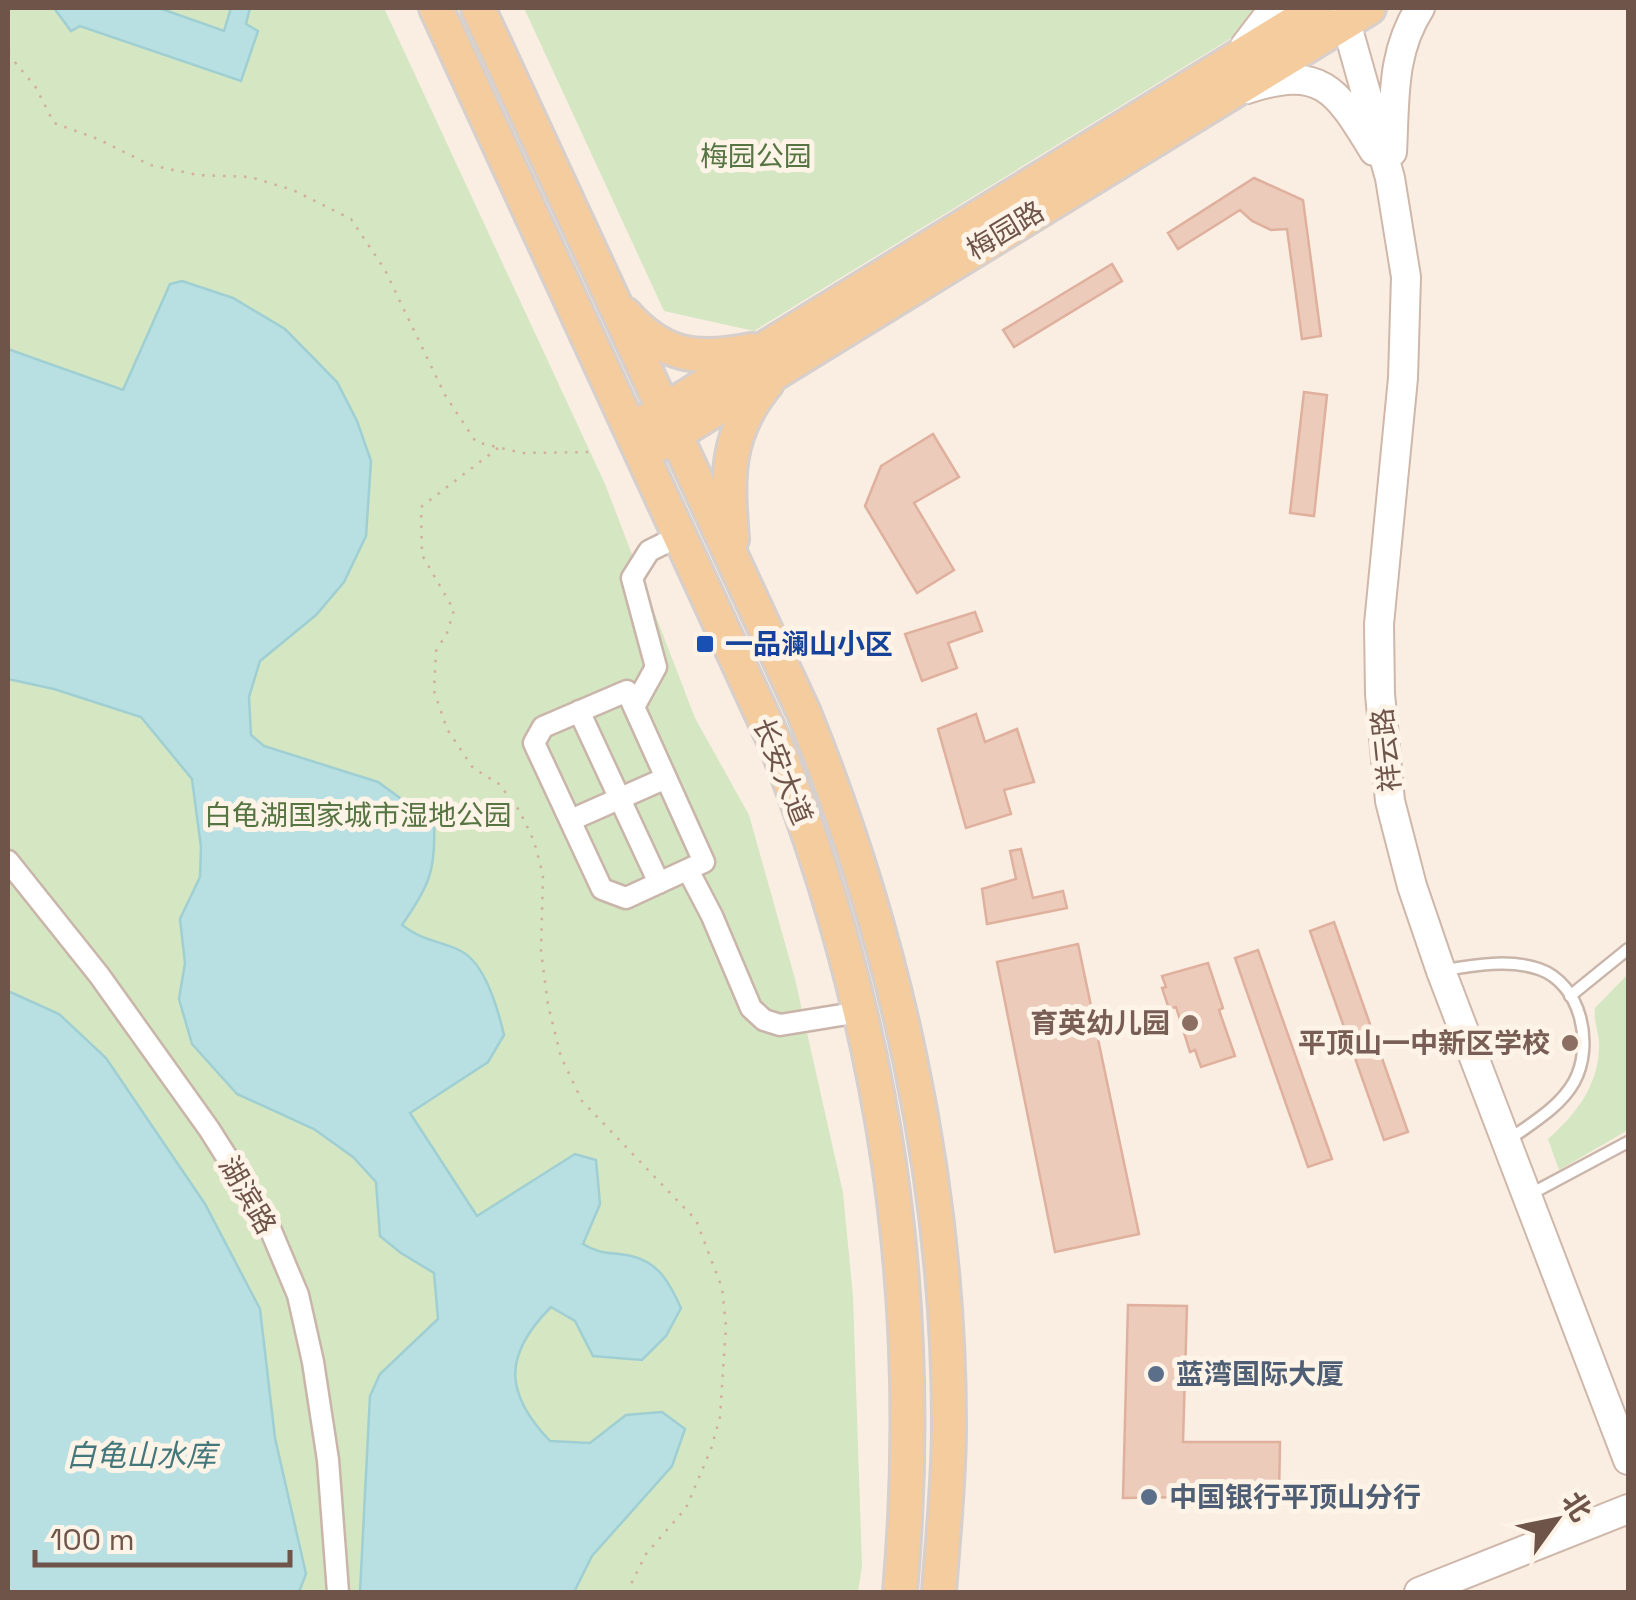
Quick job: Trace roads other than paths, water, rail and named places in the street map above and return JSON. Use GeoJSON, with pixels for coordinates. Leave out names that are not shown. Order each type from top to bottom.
{"type":"FeatureCollection","features":[{"type":"Feature","properties":{"kind":"main road","name":"长安大道"},"geometry":{"type":"LineString","coordinates":[[436,8],[776,745],[802,812],[860,1012],[883,1117],[904,1277],[909,1437],[900,1592]]}},
{"type":"Feature","properties":{"kind":"main road","name":"长安大道"},"geometry":{"type":"LineString","coordinates":[[478,8],[804,713],[838,797],[883,948],[910,1063],[931,1186],[947,1357],[948,1444],[940,1592]]}},
{"type":"Feature","properties":{"kind":"main road"},"geometry":{"type":"LineString","coordinates":[[1215,86],[1274,8]]}},
{"type":"Feature","properties":{"kind":"main road"},"geometry":{"type":"LineString","coordinates":[[1390,178],[1396,68],[1406,31],[1420,8]]}},
{"type":"Feature","properties":{"kind":"main road","name":"梅园路"},"geometry":{"type":"LineString","coordinates":[[636,443],[1215,86],[1344,11]]}},
{"type":"Feature","properties":{"kind":"main road","name":"祥云路"},"geometry":{"type":"LineString","coordinates":[[1344,11],[1390,178],[1402,245],[1407,308],[1404,378],[1382,588],[1380,694],[1386,772],[1396,829],[1442,971],[1628,1460]]}},
{"type":"Feature","properties":{"kind":"main road"},"geometry":{"type":"LineString","coordinates":[[1215,86],[1312,82],[1343,100],[1390,178]]}},
{"type":"Feature","properties":{"kind":"main road"},"geometry":{"type":"LineString","coordinates":[[611,297],[650,338],[677,352],[773,358],[749,405],[727,476],[733,559]]}},
{"type":"Feature","properties":{"kind":"main road"},"geometry":{"type":"LineString","coordinates":[[1419,1592],[1628,1509]]}},
{"type":"Feature","properties":{"kind":"main road"},"geometry":{"type":"LineString","coordinates":[[1468,1592],[1628,1529]]}},
{"type":"Feature","properties":{"kind":"street"},"geometry":{"type":"LineString","coordinates":[[634,707],[656,667],[632,578],[649,551],[679,536]]}},
{"type":"Feature","properties":{"kind":"street"},"geometry":{"type":"LineString","coordinates":[[626,691],[704,862],[626,898],[602,889],[534,742],[543,727],[580,711],[626,691]]}},
{"type":"Feature","properties":{"kind":"street"},"geometry":{"type":"LineString","coordinates":[[580,711],[660,883]]}},
{"type":"Feature","properties":{"kind":"street"},"geometry":{"type":"LineString","coordinates":[[570,820],[666,778]]}},
{"type":"Feature","properties":{"kind":"street","name":"湖滨路"},"geometry":{"type":"LineString","coordinates":[[8,861],[98,975],[210,1130],[266,1220],[298,1294],[313,1362],[328,1460],[338,1592]]}},
{"type":"Feature","properties":{"kind":"street"},"geometry":{"type":"LineString","coordinates":[[688,870],[751,1008],[764,1020],[780,1025],[860,1012]]}},
{"type":"Feature","properties":{"kind":"lane"},"geometry":{"type":"LineString","coordinates":[[1570,996],[1628,949]]}},
{"type":"Feature","properties":{"kind":"lane"},"geometry":{"type":"LineString","coordinates":[[1442,971],[1467,966],[1520,965],[1541,969],[1570,996],[1583,1029],[1580,1070],[1561,1100],[1506,1143]]}},
{"type":"Feature","properties":{"kind":"lane"},"geometry":{"type":"LineString","coordinates":[[1526,1197],[1628,1142]]}},
{"type":"Feature","properties":{"kind":"water"},"geometry":{"type":"Polygon","coordinates":[[[54,8],[159,8],[224,31],[231,8],[250,8],[246,24],[258,31],[241,81],[80,26],[71,31],[54,8]]]}},
{"type":"Feature","properties":{"kind":"water"},"geometry":{"type":"Polygon","coordinates":[[[182,281],[233,298],[285,329],[337,382],[371,461],[366,536],[344,582],[316,615],[260,661],[249,697],[251,735],[264,746],[378,782],[434,823],[429,877],[402,925],[470,957],[490,988],[504,1035],[488,1062],[410,1113],[477,1216],[575,1154],[596,1160],[600,1204],[583,1244],[649,1263],[668,1283],[681,1308],[666,1336],[642,1360],[593,1356],[575,1321],[551,1307],[524,1341],[517,1358],[517,1390],[524,1407],[550,1441],[590,1443],[626,1415],[662,1412],[685,1429],[672,1466],[592,1556],[574,1592],[360,1592],[370,1396],[380,1374],[438,1319],[434,1273],[380,1236],[376,1182],[353,1157],[314,1129],[237,1094],[192,1044],[179,999],[185,963],[180,919],[200,877],[201,847],[192,779],[141,717],[54,689],[8,679],[8,349],[123,390],[170,284],[182,281]]]}},
{"type":"Feature","properties":{"kind":"water","name":"白龟山水库"},"geometry":{"type":"Polygon","coordinates":[[[8,991],[59,1014],[106,1058],[205,1204],[260,1309],[275,1438],[306,1574],[299,1592],[8,1592],[8,991]]]}},
{"type":"Feature","properties":{"kind":"place","name":"一品澜山小区"},"geometry":{"type":"Point","coordinates":[705,644]}},
{"type":"Feature","properties":{"kind":"place","name":"育英幼儿园"},"geometry":{"type":"Point","coordinates":[1190,1023]}},
{"type":"Feature","properties":{"kind":"place","name":"平顶山一中新区学校"},"geometry":{"type":"Point","coordinates":[1570,1043]}},
{"type":"Feature","properties":{"kind":"place","name":"蓝湾国际大厦"},"geometry":{"type":"Point","coordinates":[1156,1374]}},
{"type":"Feature","properties":{"kind":"place","name":"中国银行平顶山分行"},"geometry":{"type":"Point","coordinates":[1149,1497]}},
{"type":"Feature","properties":{"kind":"park label","name":"梅园公园"},"geometry":{"type":"Point","coordinates":[756,156]}},
{"type":"Feature","properties":{"kind":"park label","name":"白龟湖国家城市湿地公园"},"geometry":{"type":"Point","coordinates":[358,815]}}]}
